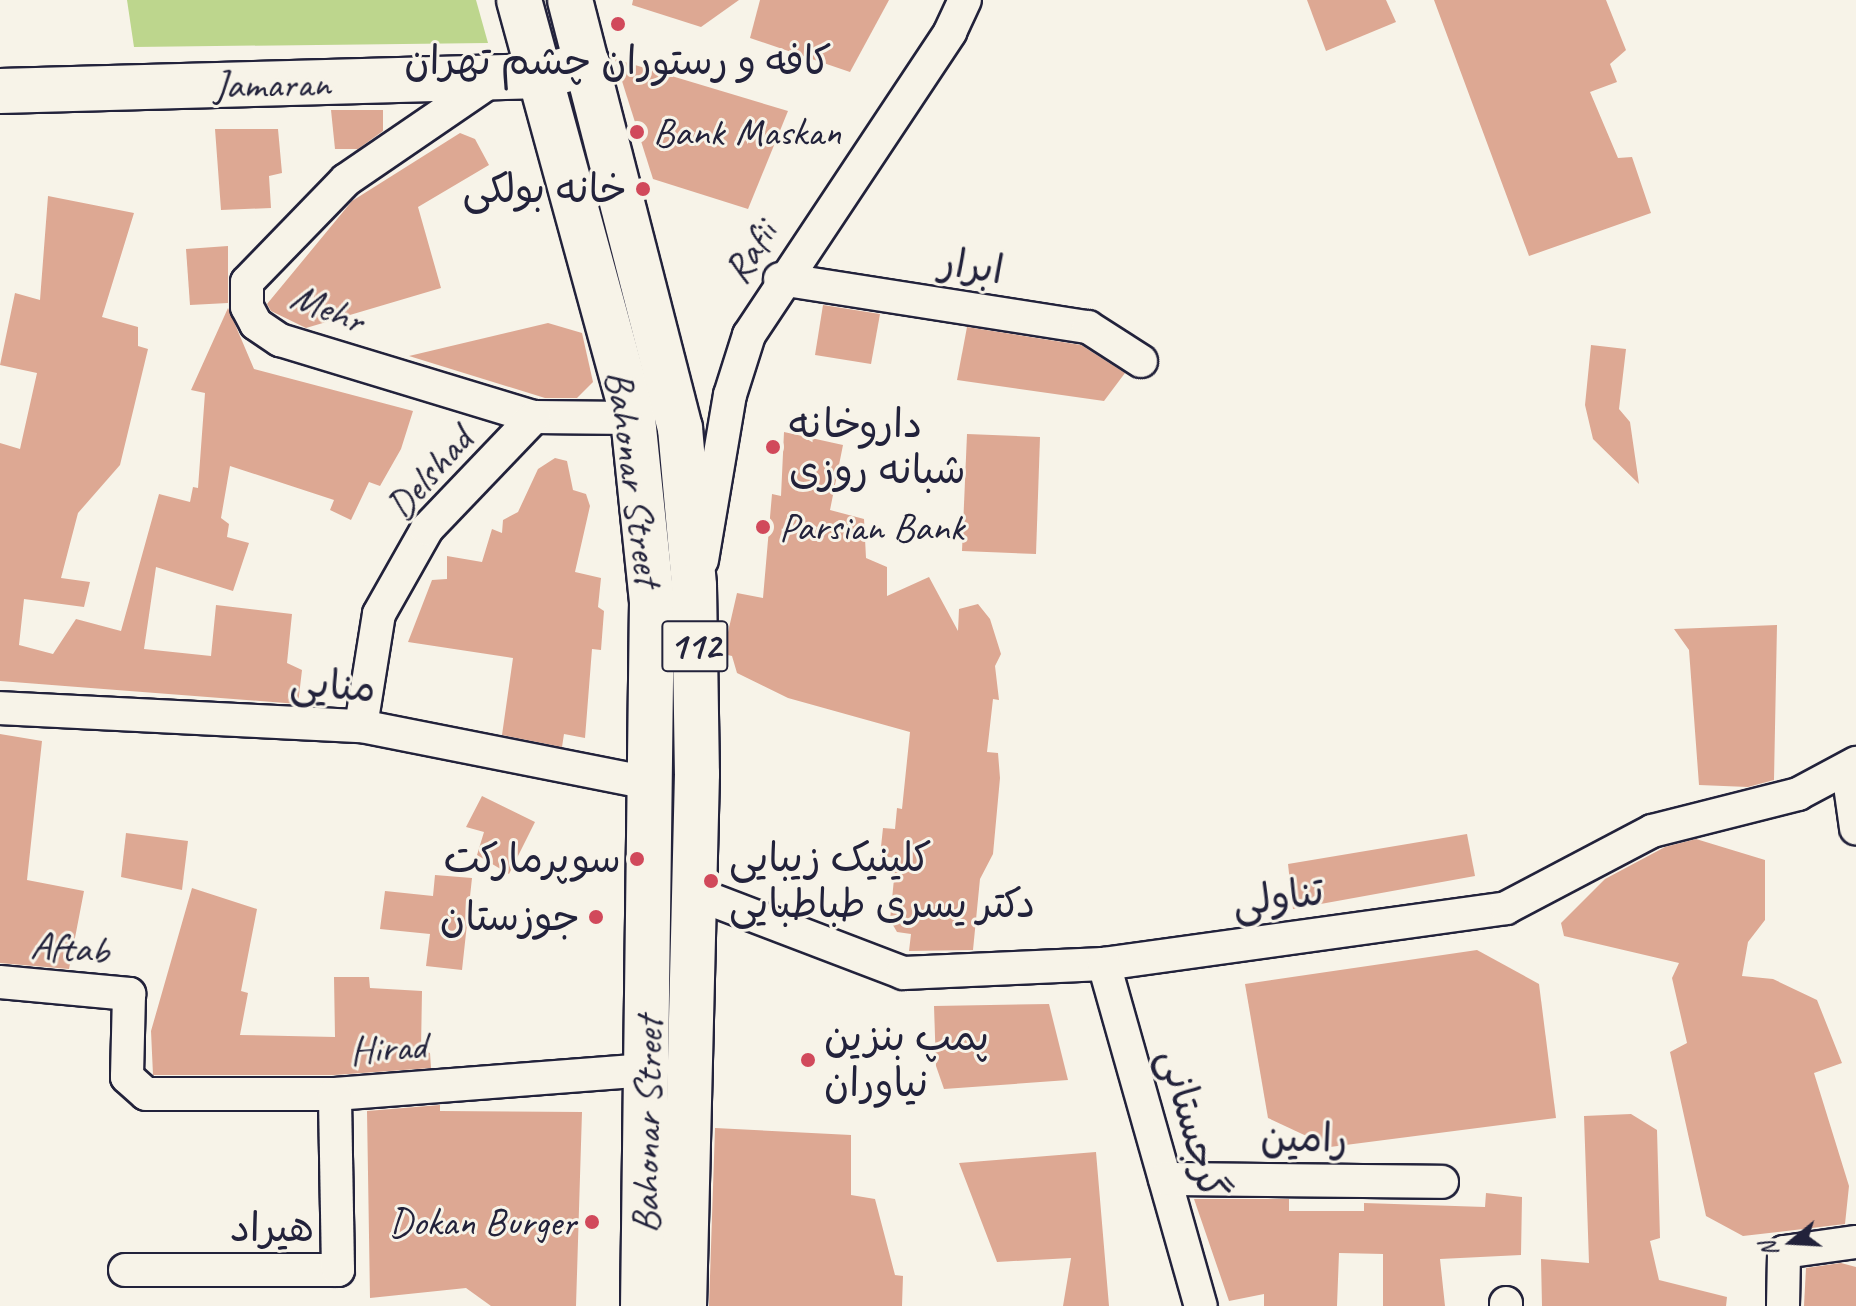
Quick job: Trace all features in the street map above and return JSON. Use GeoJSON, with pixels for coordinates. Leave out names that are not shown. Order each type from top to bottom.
{"type":"FeatureCollection","features":[{"type":"Feature","properties":{"kind":"main road","name":"Bahonar Street"},"geometry":{"type":"LineString","coordinates":[[519,0],[543,76],[633,418],[652,602],[653,784],[643,1306]]}},
{"type":"Feature","properties":{"kind":"main road","name":"Bahonar Street"},"geometry":{"type":"LineString","coordinates":[[570,0],[680,428],[694,586],[694,893],[684,1306]]}},
{"type":"Feature","properties":{"kind":"main road","name":"Jamaran"},"geometry":{"type":"LineString","coordinates":[[0,91],[543,76],[587,64]]}},
{"type":"Feature","properties":{"kind":"street","name":"Rafii"},"geometry":{"type":"LineString","coordinates":[[694,586],[730,395],[749,335],[780,279],[950,32],[965,0]]}},
{"type":"Feature","properties":{"kind":"street","name":"Mehr"},"geometry":{"type":"LineString","coordinates":[[495,78],[346,180],[247,282],[247,307],[256,324],[280,340],[534,417],[633,418]]}},
{"type":"Feature","properties":{"kind":"street","name":"ابرار"},"geometry":{"type":"LineString","coordinates":[[780,279],[1088,327],[1141,361]]}},
{"type":"Feature","properties":{"kind":"street","name":"Delshad"},"geometry":{"type":"LineString","coordinates":[[361,726],[379,614],[427,529],[534,417]]}},
{"type":"Feature","properties":{"kind":"street","name":"منایی"},"geometry":{"type":"LineString","coordinates":[[0,708],[361,726],[653,784]]}},
{"type":"Feature","properties":{"kind":"street","name":"تناولی"},"geometry":{"type":"LineString","coordinates":[[694,893],[903,973],[1104,964],[1506,908],[1652,831],[1798,794],[1852,767]]}},
{"type":"Feature","properties":{"kind":"street"},"geometry":{"type":"LineString","coordinates":[[1852,767],[1856,828]]}},
{"type":"Feature","properties":{"kind":"street","name":"گرجستانی"},"geometry":{"type":"LineString","coordinates":[[1104,964],[1201,1306]]}},
{"type":"Feature","properties":{"kind":"street","name":"Hirad"},"geometry":{"type":"LineString","coordinates":[[0,982],[129,994],[127,1077],[135,1090],[335,1094],[648,1070]]}},
{"type":"Feature","properties":{"kind":"street","name":"هیراد"},"geometry":{"type":"LineString","coordinates":[[125,1270],[338,1270],[335,1094]]}},
{"type":"Feature","properties":{"kind":"street","name":"رامین"},"geometry":{"type":"LineString","coordinates":[[1165,1179],[1442,1182]]}},
{"type":"Feature","properties":{"kind":"street"},"geometry":{"type":"LineString","coordinates":[[1783,1306],[1784,1252],[1856,1242]]}},
{"type":"Feature","properties":{"kind":"green space"},"geometry":{"type":"Polygon","coordinates":[[[127,0],[476,0],[488,43],[134,47],[127,0]]]}},
{"type":"Feature","properties":{"kind":"building"},"geometry":{"type":"Polygon","coordinates":[[[633,0],[739,0],[701,27],[632,5],[633,0]]]}},
{"type":"Feature","properties":{"kind":"building"},"geometry":{"type":"Polygon","coordinates":[[[760,0],[889,0],[850,72],[750,38],[760,0]]]}},
{"type":"Feature","properties":{"kind":"building"},"geometry":{"type":"Polygon","coordinates":[[[1307,0],[1386,0],[1396,22],[1326,51],[1307,0]]]}},
{"type":"Feature","properties":{"kind":"building"},"geometry":{"type":"Polygon","coordinates":[[[1434,0],[1606,0],[1626,50],[1610,64],[1617,82],[1590,92],[1618,158],[1632,157],[1651,213],[1529,256],[1434,0]]]}},
{"type":"Feature","properties":{"kind":"building"},"geometry":{"type":"Polygon","coordinates":[[[615,59],[788,111],[748,209],[653,179],[615,59]]]}},
{"type":"Feature","properties":{"kind":"building"},"geometry":{"type":"Polygon","coordinates":[[[331,110],[383,110],[383,131],[358,149],[335,149],[331,110]]]}},
{"type":"Feature","properties":{"kind":"building"},"geometry":{"type":"Polygon","coordinates":[[[215,129],[278,129],[282,173],[269,176],[271,208],[221,210],[215,129]]]}},
{"type":"Feature","properties":{"kind":"building"},"geometry":{"type":"Polygon","coordinates":[[[460,133],[475,139],[489,165],[418,207],[441,288],[306,328],[271,311],[267,304],[352,201],[460,133]]]}},
{"type":"Feature","properties":{"kind":"building"},"geometry":{"type":"Polygon","coordinates":[[[48,196],[134,213],[102,317],[138,327],[138,346],[148,349],[120,465],[78,513],[61,578],[90,582],[84,607],[24,599],[19,645],[53,654],[76,619],[121,631],[159,494],[190,502],[193,487],[198,488],[205,393],[191,390],[228,308],[254,369],[413,411],[401,449],[380,486],[369,482],[351,520],[330,510],[334,500],[230,466],[221,518],[229,524],[227,537],[249,543],[233,591],[156,567],[144,649],[211,656],[216,605],[292,614],[287,663],[302,670],[298,704],[0,681],[0,443],[20,449],[37,373],[0,365],[15,293],[40,300],[48,196]]]}},
{"type":"Feature","properties":{"kind":"building"},"geometry":{"type":"Polygon","coordinates":[[[228,246],[228,303],[190,305],[186,249],[228,246]]]}},
{"type":"Feature","properties":{"kind":"building"},"geometry":{"type":"Polygon","coordinates":[[[823,305],[880,314],[871,364],[815,355],[823,305]]]}},
{"type":"Feature","properties":{"kind":"building"},"geometry":{"type":"Polygon","coordinates":[[[548,323],[582,333],[593,382],[577,398],[545,398],[409,356],[548,323]]]}},
{"type":"Feature","properties":{"kind":"building"},"geometry":{"type":"Polygon","coordinates":[[[967,327],[1081,345],[1125,373],[1104,401],[957,380],[967,327]]]}},
{"type":"Feature","properties":{"kind":"building"},"geometry":{"type":"Polygon","coordinates":[[[1591,345],[1626,349],[1619,409],[1630,422],[1639,484],[1593,439],[1585,405],[1591,345]]]}},
{"type":"Feature","properties":{"kind":"building"},"geometry":{"type":"Polygon","coordinates":[[[784,432],[843,445],[830,510],[864,519],[866,558],[887,567],[887,596],[929,577],[958,631],[959,609],[978,604],[990,619],[1001,654],[995,666],[999,700],[993,699],[987,752],[998,753],[1000,778],[993,854],[980,879],[973,950],[909,951],[911,934],[897,932],[890,920],[896,858],[880,856],[883,828],[895,829],[897,808],[902,809],[910,732],[788,698],[737,673],[732,656],[723,654],[737,593],[763,598],[772,494],[781,496],[784,432]]]}},
{"type":"Feature","properties":{"kind":"building"},"geometry":{"type":"Polygon","coordinates":[[[967,434],[1040,437],[1036,554],[962,551],[967,434]]]}},
{"type":"Feature","properties":{"kind":"building"},"geometry":{"type":"Polygon","coordinates":[[[555,458],[567,461],[573,490],[586,494],[590,506],[575,572],[601,578],[598,607],[604,611],[601,650],[592,649],[585,738],[564,734],[562,747],[502,735],[513,658],[408,642],[432,580],[447,579],[447,556],[482,562],[492,529],[502,533],[503,520],[518,512],[538,469],[555,458]]]}},
{"type":"Feature","properties":{"kind":"building"},"geometry":{"type":"Polygon","coordinates":[[[1777,625],[1774,780],[1748,787],[1699,785],[1689,650],[1674,629],[1777,625]]]}},
{"type":"Feature","properties":{"kind":"building"},"geometry":{"type":"Polygon","coordinates":[[[0,734],[42,741],[27,880],[84,891],[69,969],[0,963],[0,734]]]}},
{"type":"Feature","properties":{"kind":"building"},"geometry":{"type":"Polygon","coordinates":[[[482,796],[535,822],[509,874],[477,855],[484,832],[466,827],[482,796]]]}},
{"type":"Feature","properties":{"kind":"building"},"geometry":{"type":"Polygon","coordinates":[[[126,833],[188,841],[182,890],[121,877],[126,833]]]}},
{"type":"Feature","properties":{"kind":"building"},"geometry":{"type":"Polygon","coordinates":[[[1467,834],[1475,876],[1293,909],[1288,864],[1467,834]]]}},
{"type":"Feature","properties":{"kind":"building"},"geometry":{"type":"Polygon","coordinates":[[[1696,839],[1765,860],[1765,920],[1748,942],[1742,976],[1773,979],[1817,1000],[1842,1063],[1814,1073],[1849,1186],[1845,1224],[1743,1236],[1706,1216],[1670,1052],[1687,1043],[1672,978],[1679,963],[1564,936],[1561,923],[1605,879],[1665,847],[1696,839]]]}},
{"type":"Feature","properties":{"kind":"building"},"geometry":{"type":"Polygon","coordinates":[[[435,875],[472,878],[462,970],[426,966],[430,934],[380,929],[385,891],[433,896],[435,875]]]}},
{"type":"Feature","properties":{"kind":"building"},"geometry":{"type":"Polygon","coordinates":[[[192,888],[257,909],[241,991],[248,993],[240,1035],[335,1037],[334,977],[369,977],[370,988],[422,991],[421,1050],[430,1053],[431,1068],[334,1075],[153,1075],[151,1031],[192,888]]]}},
{"type":"Feature","properties":{"kind":"building"},"geometry":{"type":"Polygon","coordinates":[[[1477,950],[1539,984],[1556,1118],[1330,1147],[1268,1118],[1245,984],[1477,950]]]}},
{"type":"Feature","properties":{"kind":"building"},"geometry":{"type":"Polygon","coordinates":[[[1049,1004],[1068,1080],[944,1089],[936,1066],[934,1006],[1049,1004]]]}},
{"type":"Feature","properties":{"kind":"building"},"geometry":{"type":"Polygon","coordinates":[[[440,1105],[440,1111],[582,1112],[576,1306],[491,1306],[466,1288],[370,1298],[367,1111],[440,1105]]]}},
{"type":"Feature","properties":{"kind":"building"},"geometry":{"type":"Polygon","coordinates":[[[1631,1114],[1657,1130],[1660,1238],[1650,1241],[1659,1280],[1727,1297],[1726,1306],[1542,1306],[1541,1259],[1589,1263],[1584,1116],[1631,1114]]]}},
{"type":"Feature","properties":{"kind":"building"},"geometry":{"type":"Polygon","coordinates":[[[715,1128],[851,1135],[851,1195],[875,1199],[895,1275],[903,1276],[902,1306],[709,1306],[715,1128]]]}},
{"type":"Feature","properties":{"kind":"building"},"geometry":{"type":"Polygon","coordinates":[[[1096,1152],[1109,1306],[1063,1306],[1071,1258],[997,1262],[959,1163],[1096,1152]]]}},
{"type":"Feature","properties":{"kind":"building"},"geometry":{"type":"Polygon","coordinates":[[[1486,1193],[1522,1197],[1521,1255],[1440,1259],[1445,1306],[1383,1306],[1383,1254],[1339,1253],[1337,1306],[1264,1306],[1264,1294],[1229,1301],[1194,1199],[1289,1199],[1289,1211],[1364,1211],[1364,1203],[1485,1207],[1486,1193]]]}},
{"type":"Feature","properties":{"kind":"building"},"geometry":{"type":"Polygon","coordinates":[[[1841,1263],[1856,1267],[1856,1306],[1804,1306],[1806,1268],[1841,1263]]]}},
{"type":"Feature","properties":{"kind":"place","name":"کافه و رستوران چشم تهران"},"geometry":{"type":"Point","coordinates":[618,24]}},
{"type":"Feature","properties":{"kind":"place","name":"Bank Maskan"},"geometry":{"type":"Point","coordinates":[637,132]}},
{"type":"Feature","properties":{"kind":"place","name":"خانه بولکی"},"geometry":{"type":"Point","coordinates":[643,189]}},
{"type":"Feature","properties":{"kind":"place","name":"داروخانه شبانه روزی"},"geometry":{"type":"Point","coordinates":[773,447]}},
{"type":"Feature","properties":{"kind":"place","name":"Parsian Bank"},"geometry":{"type":"Point","coordinates":[763,527]}},
{"type":"Feature","properties":{"kind":"place","name":"سوپرمارکت"},"geometry":{"type":"Point","coordinates":[637,859]}},
{"type":"Feature","properties":{"kind":"place","name":"کلینیک زیبایی دکتر یسری طباطبایی"},"geometry":{"type":"Point","coordinates":[711,881]}},
{"type":"Feature","properties":{"kind":"place","name":"جوزستان"},"geometry":{"type":"Point","coordinates":[596,917]}},
{"type":"Feature","properties":{"kind":"place","name":"پمپ بنزین نیاوران"},"geometry":{"type":"Point","coordinates":[808,1060]}},
{"type":"Feature","properties":{"kind":"place","name":"Dokan Burger"},"geometry":{"type":"Point","coordinates":[592,1222]}}]}
